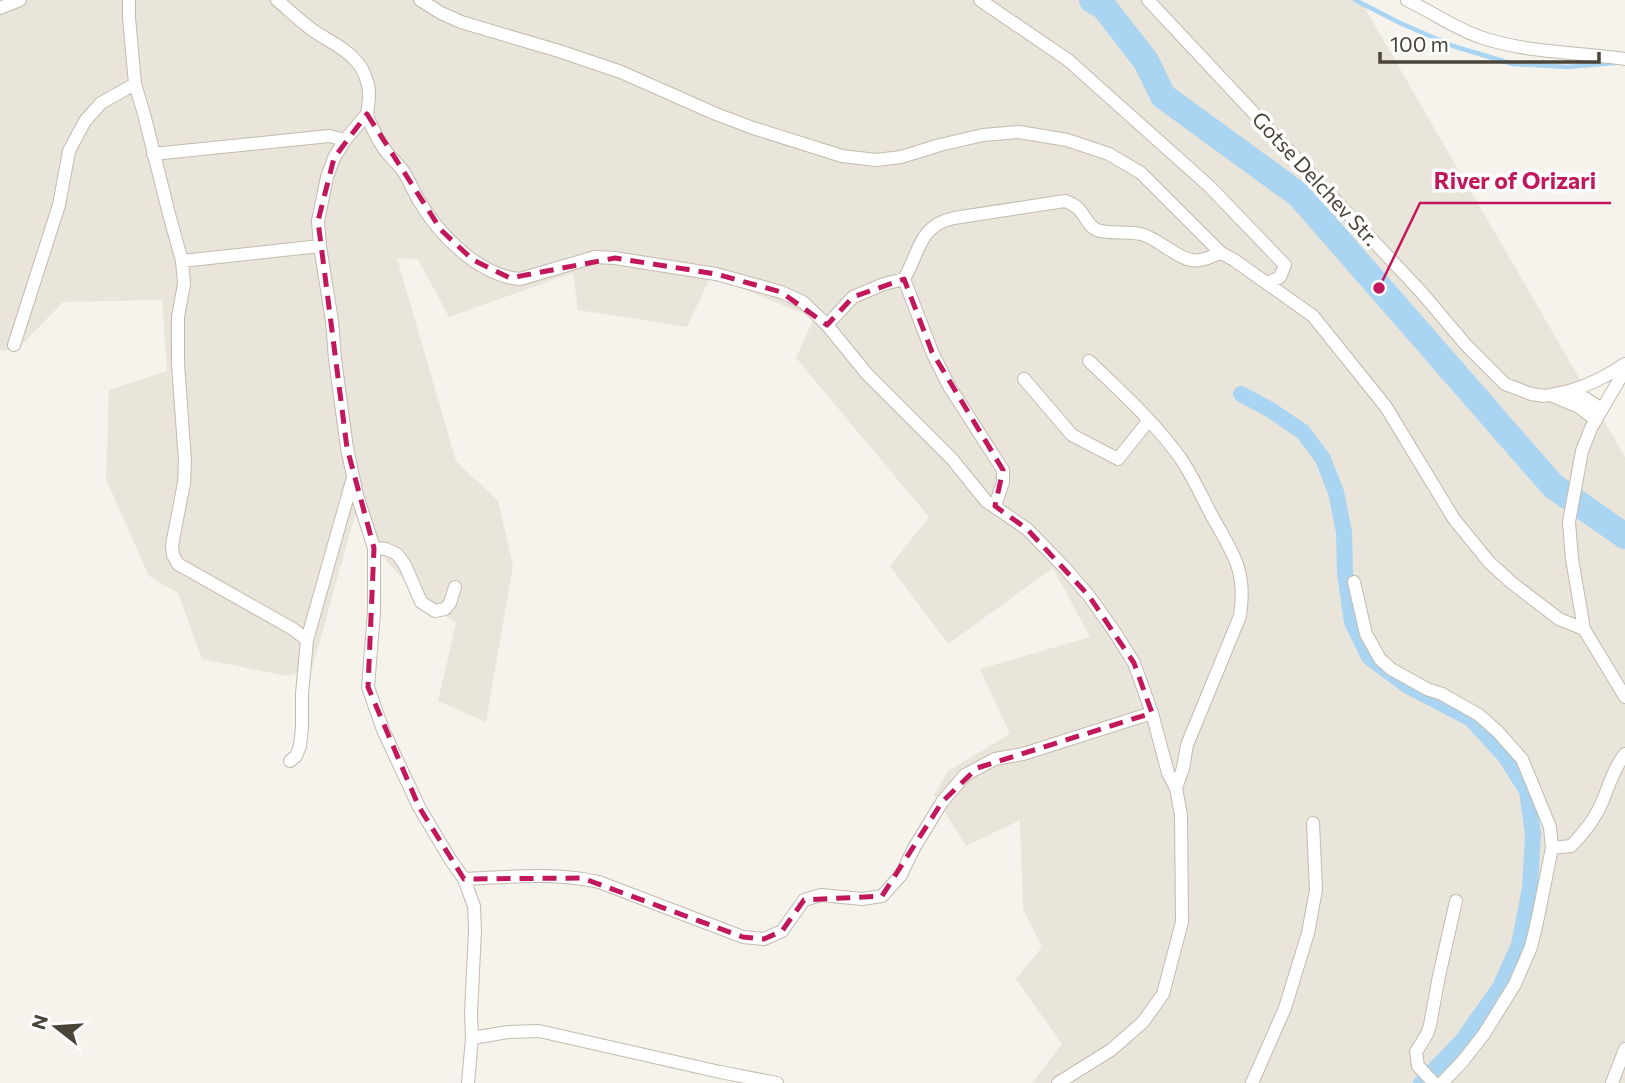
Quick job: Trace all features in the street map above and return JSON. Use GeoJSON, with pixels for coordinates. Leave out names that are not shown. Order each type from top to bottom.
{"type":"FeatureCollection","features":[{"type":"Feature","properties":{"kind":"street"},"geometry":{"type":"LineString","coordinates":[[0,8],[20,0]]}},
{"type":"Feature","properties":{"kind":"street"},"geometry":{"type":"LineString","coordinates":[[129,0],[135,84],[182,261],[184,284],[178,317],[178,364],[185,461],[184,483],[172,545],[173,555],[178,565],[293,629],[307,640]]}},
{"type":"Feature","properties":{"kind":"street"},"geometry":{"type":"LineString","coordinates":[[277,0],[358,63],[370,93],[367,114],[378,139],[441,230],[465,254],[492,271],[510,278],[520,279],[595,257],[615,258],[716,274],[781,292],[803,302],[827,325],[867,373],[952,459],[986,501],[1027,529],[1089,596],[1134,663],[1175,788],[1181,815],[1182,922],[1163,994],[1143,1022],[1111,1050],[1058,1083]]}},
{"type":"Feature","properties":{"kind":"street"},"geometry":{"type":"LineString","coordinates":[[420,0],[461,22],[621,72],[716,114],[842,156],[876,160],[901,157],[983,135],[1019,132],[1067,140],[1109,154],[1141,173],[1221,253],[1313,316],[1386,407],[1454,519],[1489,562],[1559,619],[1584,629]]}},
{"type":"Feature","properties":{"kind":"street"},"geometry":{"type":"LineString","coordinates":[[980,0],[1068,60],[1209,186],[1285,265],[1280,277],[1268,283]]}},
{"type":"Feature","properties":{"kind":"street","name":"Gotse Delchev Str."},"geometry":{"type":"LineString","coordinates":[[1149,0],[1505,384],[1531,394],[1553,396]]}},
{"type":"Feature","properties":{"kind":"street"},"geometry":{"type":"LineString","coordinates":[[1407,0],[1458,29],[1482,38],[1522,47],[1625,59]]}},
{"type":"Feature","properties":{"kind":"street"},"geometry":{"type":"LineString","coordinates":[[14,345],[59,205],[69,151],[85,121],[101,103],[135,84]]}},
{"type":"Feature","properties":{"kind":"street"},"geometry":{"type":"LineString","coordinates":[[367,114],[345,140],[327,177],[318,221],[320,246],[332,321],[343,423],[357,495],[374,548],[374,612],[368,687],[383,730],[419,807],[464,879],[474,906],[472,1038],[468,1083]]}},
{"type":"Feature","properties":{"kind":"street"},"geometry":{"type":"LineString","coordinates":[[153,155],[329,136],[345,140]]}},
{"type":"Feature","properties":{"kind":"street"},"geometry":{"type":"LineString","coordinates":[[995,506],[1003,482],[1003,471],[949,386],[932,352],[904,279],[925,234],[941,221],[1065,201],[1079,208],[1090,225],[1098,231],[1143,234],[1186,258],[1198,261],[1221,253]]}},
{"type":"Feature","properties":{"kind":"street"},"geometry":{"type":"LineString","coordinates":[[182,261],[320,246]]}},
{"type":"Feature","properties":{"kind":"street"},"geometry":{"type":"LineString","coordinates":[[827,325],[853,298],[884,284],[904,279]]}},
{"type":"Feature","properties":{"kind":"street"},"geometry":{"type":"LineString","coordinates":[[1089,361],[1149,420],[1181,460],[1242,575],[1240,616],[1188,745],[1175,788]]}},
{"type":"Feature","properties":{"kind":"street"},"geometry":{"type":"LineString","coordinates":[[1553,396],[1584,387],[1625,364]]}},
{"type":"Feature","properties":{"kind":"street"},"geometry":{"type":"LineString","coordinates":[[1625,370],[1596,419],[1582,452],[1569,522],[1572,559],[1584,629],[1625,697]]}},
{"type":"Feature","properties":{"kind":"street"},"geometry":{"type":"LineString","coordinates":[[1024,379],[1072,435],[1118,458],[1149,420]]}},
{"type":"Feature","properties":{"kind":"street"},"geometry":{"type":"LineString","coordinates":[[1569,391],[1583,397],[1596,419]]}},
{"type":"Feature","properties":{"kind":"street"},"geometry":{"type":"LineString","coordinates":[[1553,396],[1596,419]]}},
{"type":"Feature","properties":{"kind":"street"},"geometry":{"type":"LineString","coordinates":[[290,761],[296,756],[300,746],[307,640],[353,477]]}},
{"type":"Feature","properties":{"kind":"street"},"geometry":{"type":"LineString","coordinates":[[374,548],[397,554],[405,565],[421,602],[435,611],[446,609],[455,587]]}},
{"type":"Feature","properties":{"kind":"street"},"geometry":{"type":"LineString","coordinates":[[1354,582],[1366,634],[1380,659],[1391,669],[1479,715],[1499,732],[1522,759],[1550,827],[1552,848],[1531,947],[1515,984],[1484,1034],[1442,1083]]}},
{"type":"Feature","properties":{"kind":"street"},"geometry":{"type":"LineString","coordinates":[[464,879],[533,875],[582,878],[743,937],[764,939],[782,931],[804,900],[821,895],[862,899],[882,896],[901,875],[914,848],[943,802],[965,775],[976,768],[995,759],[1023,754],[1152,713]]}},
{"type":"Feature","properties":{"kind":"street"},"geometry":{"type":"LineString","coordinates":[[1552,848],[1571,846],[1586,831],[1602,802],[1612,773],[1625,754]]}},
{"type":"Feature","properties":{"kind":"street"},"geometry":{"type":"LineString","coordinates":[[1252,1083],[1285,1008],[1308,933],[1316,890],[1313,823]]}},
{"type":"Feature","properties":{"kind":"street"},"geometry":{"type":"LineString","coordinates":[[1434,1083],[1418,1066],[1416,1052],[1430,1025],[1456,901]]}},
{"type":"Feature","properties":{"kind":"street"},"geometry":{"type":"LineString","coordinates":[[472,1038],[508,1032],[538,1031],[777,1083]]}},
{"type":"Feature","properties":{"kind":"street"},"geometry":{"type":"LineString","coordinates":[[1612,1083],[1625,1049]]}},
{"type":"Feature","properties":{"kind":"highlighted area"},"geometry":{"type":"Polygon","coordinates":[[[367,114],[441,230],[473,260],[510,278],[615,258],[716,274],[781,292],[827,325],[853,297],[904,279],[932,352],[1003,470],[995,506],[1027,529],[1089,596],[1134,663],[1152,713],[977,768],[942,802],[882,896],[804,900],[782,931],[764,939],[743,937],[582,878],[464,879],[419,807],[368,687],[374,548],[347,448],[318,221],[334,158],[367,114]]]}},
{"type":"Feature","properties":{"kind":"shaded area"},"geometry":{"type":"Polygon","coordinates":[[[0,0],[1360,0],[1625,457],[1625,1083],[1032,1083],[1062,1044],[1016,979],[1042,947],[1023,909],[1020,820],[966,846],[934,795],[948,771],[1010,734],[980,669],[1090,637],[1053,568],[948,644],[890,566],[929,517],[796,358],[814,318],[711,276],[687,327],[578,310],[573,273],[449,317],[418,259],[397,258],[456,461],[498,501],[513,565],[486,722],[438,701],[456,623],[423,600],[389,564],[355,515],[312,669],[287,676],[202,659],[178,593],[149,576],[106,479],[109,390],[167,371],[162,300],[63,302],[16,351],[0,350],[0,0]]]}},
{"type":"Feature","properties":{"kind":"waterway"},"geometry":{"type":"LineString","coordinates":[[1092,0],[1104,7],[1146,61],[1163,96],[1299,195],[1553,486],[1625,536]]}},
{"type":"Feature","properties":{"kind":"waterway"},"geometry":{"type":"LineString","coordinates":[[1355,0],[1453,46],[1513,64],[1567,67],[1614,63]]}},
{"type":"Feature","properties":{"kind":"waterway"},"geometry":{"type":"LineString","coordinates":[[1241,394],[1303,432],[1323,459],[1336,492],[1344,532],[1345,573],[1352,622],[1369,657],[1408,686],[1471,719],[1505,756],[1527,791],[1533,834],[1530,888],[1519,945],[1500,987],[1462,1041],[1421,1083]]}},
{"type":"Feature","properties":{"kind":"place","name":"River of Orizari"},"geometry":{"type":"Point","coordinates":[1379,288]}}]}
